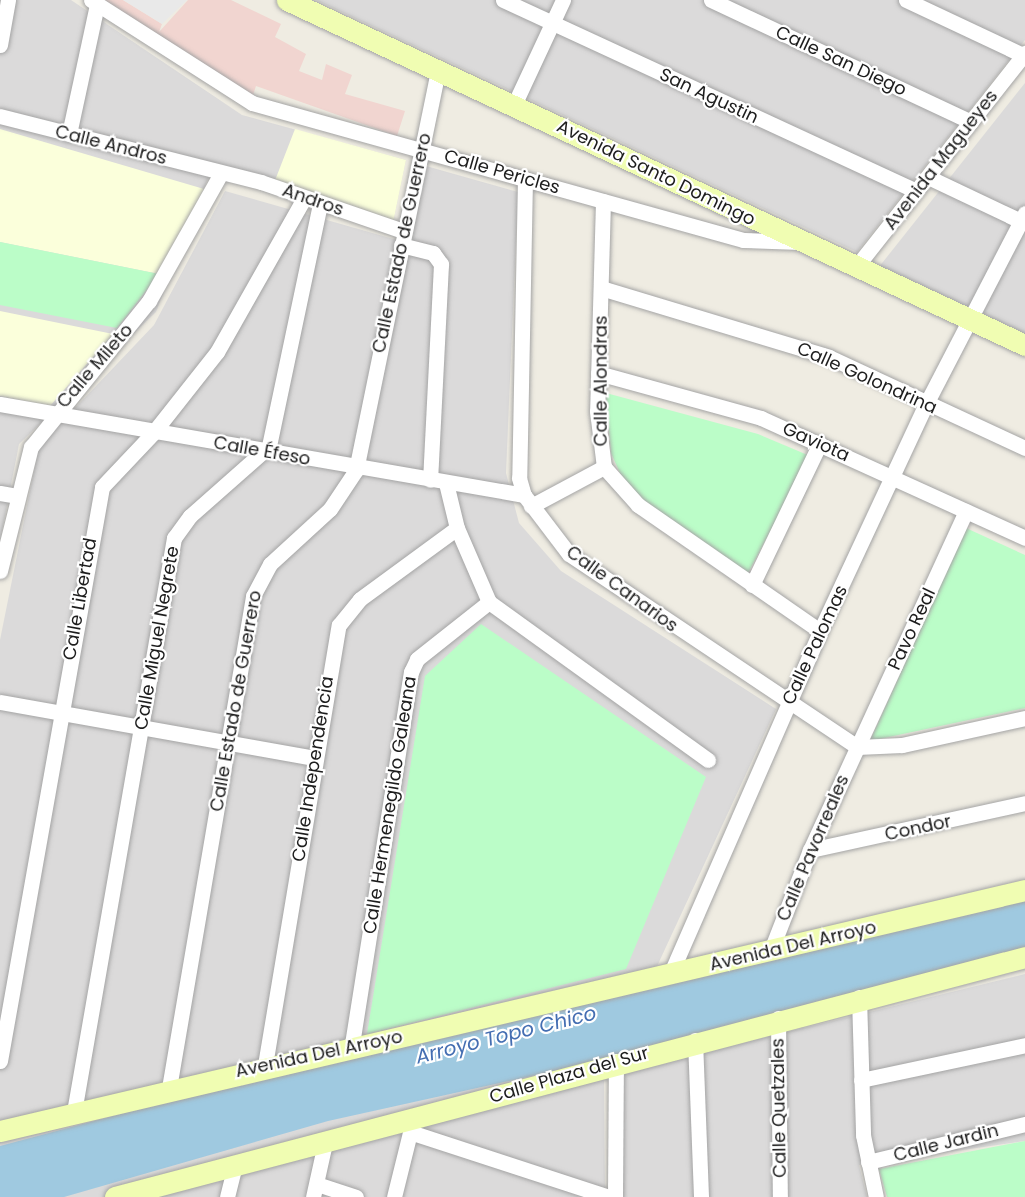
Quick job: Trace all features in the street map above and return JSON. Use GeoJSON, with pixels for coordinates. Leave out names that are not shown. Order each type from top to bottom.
{"type":"FeatureCollection","features":[{"type":"Feature","properties":{"kind":"street"},"geometry":{"type":"LineString","coordinates":[[0,45],[8,0]]}},
{"type":"Feature","properties":{"kind":"street","name":"Avenida Santo Domingo"},"geometry":{"type":"LineString","coordinates":[[287,0],[438,69],[800,242],[1025,345]]}},
{"type":"Feature","properties":{"kind":"street","name":"San Agustin"},"geometry":{"type":"LineString","coordinates":[[503,0],[916,191]]}},
{"type":"Feature","properties":{"kind":"street"},"geometry":{"type":"LineString","coordinates":[[514,105],[563,0]]}},
{"type":"Feature","properties":{"kind":"street","name":"Calle San Diego"},"geometry":{"type":"LineString","coordinates":[[711,0],[971,122]]}},
{"type":"Feature","properties":{"kind":"street"},"geometry":{"type":"LineString","coordinates":[[906,0],[1024,54]]}},
{"type":"Feature","properties":{"kind":"street"},"geometry":{"type":"LineString","coordinates":[[69,134],[94,2]]}},
{"type":"Feature","properties":{"kind":"street","name":"Calle Pericles"},"geometry":{"type":"LineString","coordinates":[[94,2],[252,103],[743,240],[800,242]]}},
{"type":"Feature","properties":{"kind":"street","name":"Avenida Magueyes"},"geometry":{"type":"LineString","coordinates":[[856,267],[1024,54]]}},
{"type":"Feature","properties":{"kind":"street","name":"Calle Estado de Guerrero"},"geometry":{"type":"LineString","coordinates":[[169,1088],[257,583],[279,553],[330,509],[356,470],[438,69]]}},
{"type":"Feature","properties":{"kind":"street","name":"Calle Andros"},"geometry":{"type":"LineString","coordinates":[[0,116],[221,173]]}},
{"type":"Feature","properties":{"kind":"street","name":"Andros"},"geometry":{"type":"LineString","coordinates":[[221,173],[320,204],[433,253],[441,264],[430,480]]}},
{"type":"Feature","properties":{"kind":"street","name":"Calle Mileto"},"geometry":{"type":"LineString","coordinates":[[0,571],[16,496],[31,447],[52,415],[149,301],[221,173]]}},
{"type":"Feature","properties":{"kind":"street"},"geometry":{"type":"LineString","coordinates":[[928,177],[1023,219]]}},
{"type":"Feature","properties":{"kind":"street"},"geometry":{"type":"LineString","coordinates":[[525,179],[516,421],[527,501],[604,467]]}},
{"type":"Feature","properties":{"kind":"street","name":"Calle Libertad"},"geometry":{"type":"LineString","coordinates":[[0,1061],[5,1005],[102,487],[153,433],[217,352],[304,198]]}},
{"type":"Feature","properties":{"kind":"street","name":"Calle Alondras"},"geometry":{"type":"LineString","coordinates":[[603,201],[598,373],[604,467],[638,505],[820,631]]}},
{"type":"Feature","properties":{"kind":"street"},"geometry":{"type":"LineString","coordinates":[[267,450],[320,204]]}},
{"type":"Feature","properties":{"kind":"street","name":"Calle Palomas"},"geometry":{"type":"LineString","coordinates":[[670,975],[820,631],[926,404],[1023,219]]}},
{"type":"Feature","properties":{"kind":"street","name":"Calle Golondrina"},"geometry":{"type":"LineString","coordinates":[[601,288],[795,345],[1025,448]]}},
{"type":"Feature","properties":{"kind":"street","name":"Gaviota"},"geometry":{"type":"LineString","coordinates":[[598,373],[723,406],[820,442],[1025,538]]}},
{"type":"Feature","properties":{"kind":"street","name":"Calle Éfeso"},"geometry":{"type":"LineString","coordinates":[[0,404],[153,433],[267,450],[356,470],[430,480],[527,501]]}},
{"type":"Feature","properties":{"kind":"street"},"geometry":{"type":"LineString","coordinates":[[752,585],[820,442]]}},
{"type":"Feature","properties":{"kind":"street","name":"Calle Miguel Negrete"},"geometry":{"type":"LineString","coordinates":[[74,1112],[174,538],[190,516],[267,450]]}},
{"type":"Feature","properties":{"kind":"street"},"geometry":{"type":"LineString","coordinates":[[446,483],[457,528],[489,602],[708,760]]}},
{"type":"Feature","properties":{"kind":"street"},"geometry":{"type":"LineString","coordinates":[[0,493],[16,496]]}},
{"type":"Feature","properties":{"kind":"street","name":"Calle Canarios"},"geometry":{"type":"LineString","coordinates":[[527,501],[576,560],[787,704],[857,747]]}},
{"type":"Feature","properties":{"kind":"street","name":"Pavo Real"},"geometry":{"type":"LineString","coordinates":[[857,747],[966,512]]}},
{"type":"Feature","properties":{"kind":"street","name":"Calle Independencia"},"geometry":{"type":"LineString","coordinates":[[265,1065],[334,641],[347,612],[457,528]]}},
{"type":"Feature","properties":{"kind":"street","name":"Calle Hermenegildo Galeana"},"geometry":{"type":"LineString","coordinates":[[352,1044],[411,672],[417,659],[489,602]]}},
{"type":"Feature","properties":{"kind":"street"},"geometry":{"type":"LineString","coordinates":[[0,702],[314,758]]}},
{"type":"Feature","properties":{"kind":"street"},"geometry":{"type":"LineString","coordinates":[[857,747],[903,745],[1025,718]]}},
{"type":"Feature","properties":{"kind":"street","name":"Calle Pavorreales"},"geometry":{"type":"LineString","coordinates":[[771,950],[810,850],[857,747]]}},
{"type":"Feature","properties":{"kind":"street","name":"Condor"},"geometry":{"type":"LineString","coordinates":[[810,850],[1025,803]]}},
{"type":"Feature","properties":{"kind":"street","name":"Avenida Del Arroyo"},"geometry":{"type":"LineString","coordinates":[[0,1131],[352,1044],[670,975],[1025,890]]}},
{"type":"Feature","properties":{"kind":"street","name":"Calle Plaza del Sur"},"geometry":{"type":"LineString","coordinates":[[115,1197],[144,1193],[235,1165],[325,1143],[412,1126],[616,1061],[860,997],[1025,957]]}},
{"type":"Feature","properties":{"kind":"street"},"geometry":{"type":"LineString","coordinates":[[860,997],[861,1080],[868,1162],[876,1197]]}},
{"type":"Feature","properties":{"kind":"street","name":"Calle Quetzales"},"geometry":{"type":"LineString","coordinates":[[778,1018],[780,1197]]}},
{"type":"Feature","properties":{"kind":"street"},"geometry":{"type":"LineString","coordinates":[[695,1040],[701,1197]]}},
{"type":"Feature","properties":{"kind":"street"},"geometry":{"type":"LineString","coordinates":[[861,1080],[1025,1045]]}},
{"type":"Feature","properties":{"kind":"street"},"geometry":{"type":"LineString","coordinates":[[615,1197],[616,1061]]}},
{"type":"Feature","properties":{"kind":"street","name":"Calle Jardin"},"geometry":{"type":"LineString","coordinates":[[868,1162],[1025,1124]]}},
{"type":"Feature","properties":{"kind":"street"},"geometry":{"type":"LineString","coordinates":[[394,1197],[412,1126],[609,1197]]}},
{"type":"Feature","properties":{"kind":"street"},"geometry":{"type":"LineString","coordinates":[[325,1143],[315,1191],[356,1197]]}},
{"type":"Feature","properties":{"kind":"street"},"geometry":{"type":"LineString","coordinates":[[227,1197],[235,1165]]}},
{"type":"Feature","properties":{"kind":"shaded area"},"geometry":{"type":"Polygon","coordinates":[[[0,0],[71,0],[242,115],[406,160],[393,223],[214,163],[156,312],[19,444],[0,541],[0,0]]]}},
{"type":"Feature","properties":{"kind":"shaded area"},"geometry":{"type":"Polygon","coordinates":[[[103,0],[123,0],[162,24],[159,32],[188,0],[231,0],[281,24],[275,37],[306,54],[299,71],[322,80],[326,64],[352,75],[345,94],[405,111],[397,136],[256,86],[252,98],[103,0]]]}},
{"type":"Feature","properties":{"kind":"shaded area"},"geometry":{"type":"Polygon","coordinates":[[[123,0],[187,0],[162,24],[123,0]]]}},
{"type":"Feature","properties":{"kind":"shaded area"},"geometry":{"type":"Polygon","coordinates":[[[316,0],[1025,0],[1025,40],[857,252],[316,0]]]}},
{"type":"Feature","properties":{"kind":"shaded area"},"geometry":{"type":"Polygon","coordinates":[[[1025,83],[1025,341],[875,272],[1025,83]]]}},
{"type":"Feature","properties":{"kind":"shaded area"},"geometry":{"type":"Polygon","coordinates":[[[0,129],[204,189],[159,274],[0,242],[0,129]]]}},
{"type":"Feature","properties":{"kind":"shaded area"},"geometry":{"type":"Polygon","coordinates":[[[295,129],[406,160],[393,223],[274,183],[295,129]]]}},
{"type":"Feature","properties":{"kind":"shaded area"},"geometry":{"type":"Polygon","coordinates":[[[426,166],[518,192],[506,473],[519,523],[561,571],[776,709],[604,1081],[605,1197],[0,1197],[0,640],[39,446],[154,325],[225,191],[411,244],[426,166]]]}},
{"type":"Feature","properties":{"kind":"shaded area"},"geometry":{"type":"Polygon","coordinates":[[[0,311],[113,334],[50,406],[0,396],[0,311]]]}},
{"type":"Feature","properties":{"kind":"shaded area"},"geometry":{"type":"Polygon","coordinates":[[[1025,974],[1025,1141],[859,1165],[867,1197],[622,1197],[620,1073],[1025,974]]]}},
{"type":"Feature","properties":{"kind":"green space"},"geometry":{"type":"Polygon","coordinates":[[[0,242],[159,274],[117,328],[0,305],[0,242]]]}},
{"type":"Feature","properties":{"kind":"green space"},"geometry":{"type":"Polygon","coordinates":[[[606,393],[758,434],[810,456],[747,575],[628,491],[611,453],[606,393]]]}},
{"type":"Feature","properties":{"kind":"green space"},"geometry":{"type":"Polygon","coordinates":[[[966,528],[1025,555],[1025,708],[870,741],[966,528]]]}},
{"type":"Feature","properties":{"kind":"green space"},"geometry":{"type":"Polygon","coordinates":[[[481,624],[706,777],[626,969],[367,1034],[425,676],[481,624]]]}},
{"type":"Feature","properties":{"kind":"green space"},"geometry":{"type":"Polygon","coordinates":[[[1025,1141],[1025,1197],[887,1197],[879,1169],[1025,1141]]]}},
{"type":"Feature","properties":{"kind":"water","name":"Arroyo Topo Chico"},"geometry":{"type":"Polygon","coordinates":[[[1025,899],[1025,957],[695,1040],[328,1121],[64,1197],[0,1197],[0,1146],[313,1063],[531,1017],[1025,899]]]}}]}
